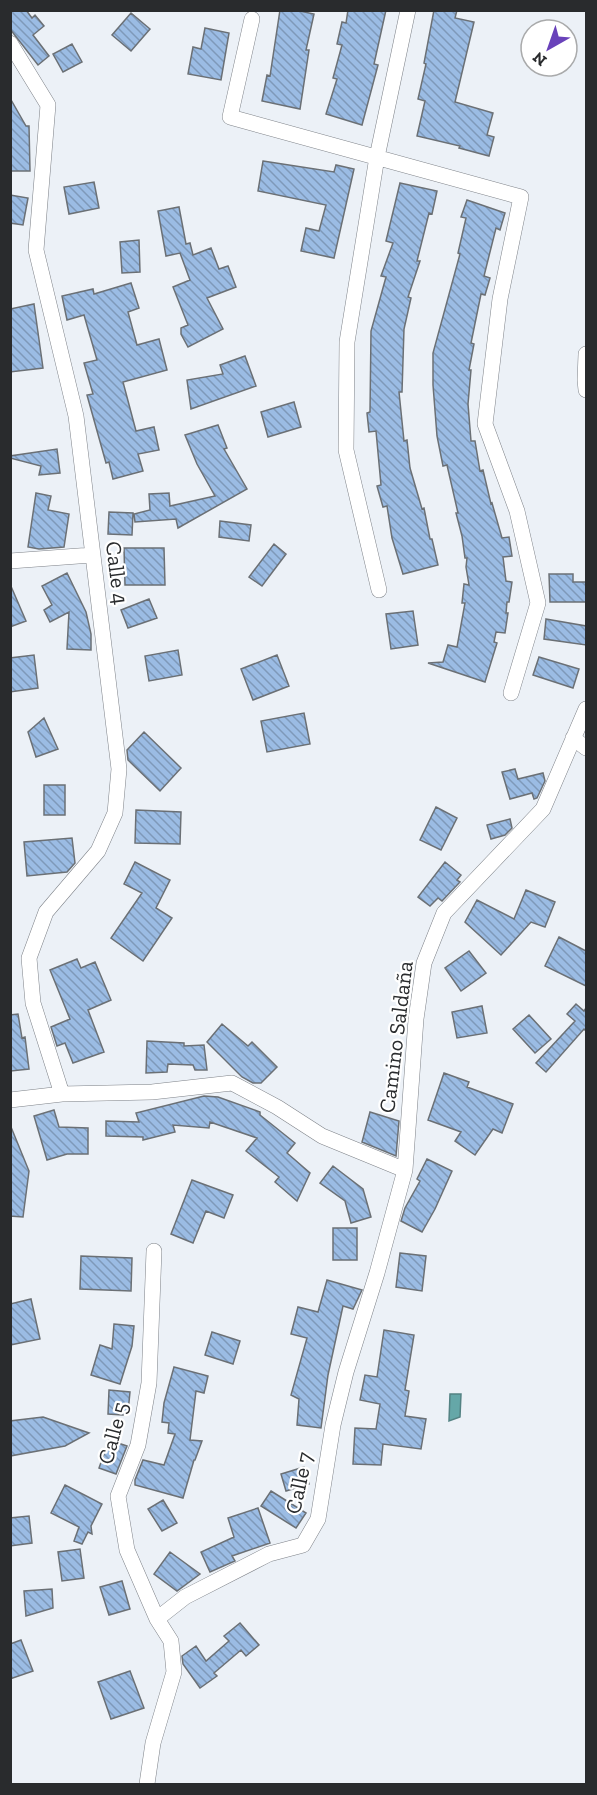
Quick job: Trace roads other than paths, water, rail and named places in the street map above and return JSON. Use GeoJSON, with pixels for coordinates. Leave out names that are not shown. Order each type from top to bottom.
{"type":"FeatureCollection","features":[{"type":"Feature","properties":{"kind":"street"},"geometry":{"type":"LineString","coordinates":[[380,590],[346,450],[347,342],[377,157],[408,10]]}},
{"type":"Feature","properties":{"kind":"street"},"geometry":{"type":"LineString","coordinates":[[252,20],[231,117],[521,197],[500,298],[485,424],[517,511],[538,603],[511,693]]}},
{"type":"Feature","properties":{"kind":"street","name":"Calle 4"},"geometry":{"type":"LineString","coordinates":[[10,43],[48,105],[36,250],[76,416],[119,769],[115,813],[98,851],[46,912],[29,958],[33,1003],[62,1094]]}},
{"type":"Feature","properties":{"kind":"street"},"geometry":{"type":"LineString","coordinates":[[586,354],[586,390]]}},
{"type":"Feature","properties":{"kind":"street"},"geometry":{"type":"LineString","coordinates":[[10,561],[92,555]]}},
{"type":"Feature","properties":{"kind":"street","name":"Camino Saldaña"},"geometry":{"type":"LineString","coordinates":[[405,1170],[416,1019],[424,963],[444,913],[543,809],[586,709]]}},
{"type":"Feature","properties":{"kind":"street"},"geometry":{"type":"LineString","coordinates":[[573,738],[586,748]]}},
{"type":"Feature","properties":{"kind":"street"},"geometry":{"type":"LineString","coordinates":[[10,1100],[62,1094],[152,1092],[232,1083],[277,1107],[322,1136],[405,1170]]}},
{"type":"Feature","properties":{"kind":"street","name":"Calle 7"},"geometry":{"type":"LineString","coordinates":[[157,1619],[184,1597],[269,1554],[303,1545],[318,1519],[333,1425],[346,1372],[377,1273],[405,1170]]}},
{"type":"Feature","properties":{"kind":"street","name":"Calle 5"},"geometry":{"type":"LineString","coordinates":[[154,1251],[149,1383],[138,1445],[118,1496],[127,1550],[157,1619]]}},
{"type":"Feature","properties":{"kind":"street"},"geometry":{"type":"LineString","coordinates":[[147,1785],[153,1743],[174,1672],[171,1641],[157,1619]]}},
{"type":"Feature","properties":{"kind":"water"},"geometry":{"type":"Polygon","coordinates":[[[450,1394],[461,1394],[460,1417],[449,1421],[450,1394]]]}}]}
